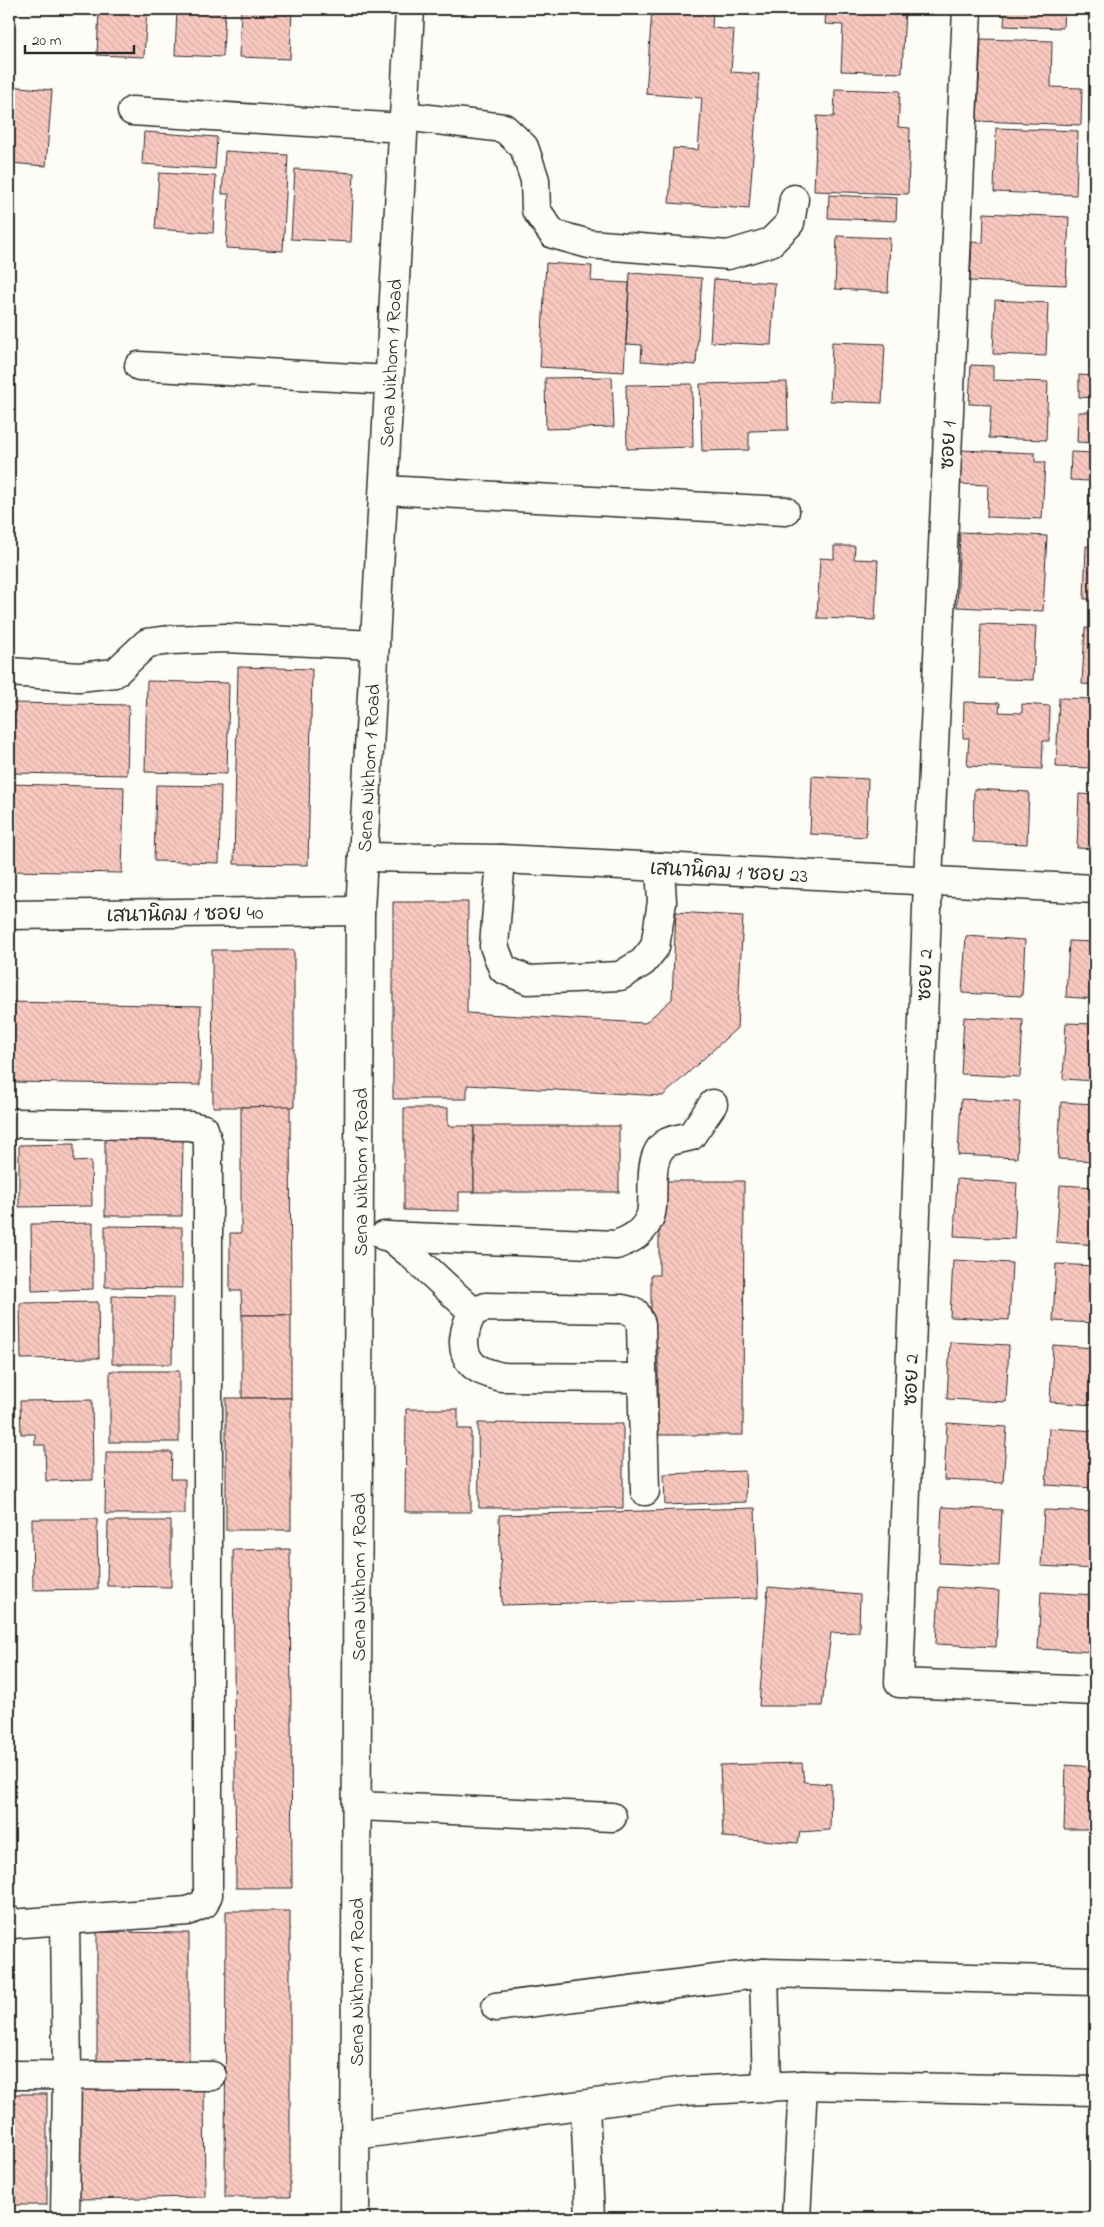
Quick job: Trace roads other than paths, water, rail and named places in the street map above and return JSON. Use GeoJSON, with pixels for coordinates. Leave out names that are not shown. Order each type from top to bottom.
{"type":"FeatureCollection","features":[{"type":"Feature","properties":{"kind":"street","name":"Sena Nikhom 1 Road"},"geometry":{"type":"LineString","coordinates":[[355,2218],[360,911],[410,9]]}},
{"type":"Feature","properties":{"kind":"street","name":"ซอย 1"},"geometry":{"type":"LineString","coordinates":[[928,881],[967,9]]}},
{"type":"Feature","properties":{"kind":"street"},"geometry":{"type":"LineString","coordinates":[[132,111],[504,128],[524,147],[535,180],[536,210],[553,234],[589,244],[728,255],[771,242],[790,223],[794,199]]}},
{"type":"Feature","properties":{"kind":"street"},"geometry":{"type":"LineString","coordinates":[[139,366],[389,380]]}},
{"type":"Feature","properties":{"kind":"street"},"geometry":{"type":"LineString","coordinates":[[384,490],[785,511]]}},
{"type":"Feature","properties":{"kind":"street"},"geometry":{"type":"LineString","coordinates":[[9,672],[79,677],[115,674],[147,643],[171,640],[226,638],[374,645]]}},
{"type":"Feature","properties":{"kind":"street","name":"เสนานิคม 1 ซอย 23"},"geometry":{"type":"LineString","coordinates":[[363,858],[501,859],[1095,889]]}},
{"type":"Feature","properties":{"kind":"street"},"geometry":{"type":"LineString","coordinates":[[501,859],[494,946],[503,969],[528,980],[620,976],[643,962],[655,947],[662,902],[660,867]]}},
{"type":"Feature","properties":{"kind":"street","name":"ซอย 2"},"geometry":{"type":"LineString","coordinates":[[928,881],[899,1683],[1095,1691]]}},
{"type":"Feature","properties":{"kind":"street","name":"เสนานิคม 1 ซอย 40"},"geometry":{"type":"LineString","coordinates":[[9,915],[360,911]]}},
{"type":"Feature","properties":{"kind":"street"},"geometry":{"type":"LineString","coordinates":[[359,1235],[616,1245],[634,1239],[650,1218],[651,1186],[656,1155],[667,1143],[691,1136],[713,1104]]}},
{"type":"Feature","properties":{"kind":"street"},"geometry":{"type":"LineString","coordinates":[[9,1126],[17,1123],[190,1126],[204,1129],[208,1143],[208,1896],[204,1904],[188,1911],[13,1924],[9,1920]]}},
{"type":"Feature","properties":{"kind":"street"},"geometry":{"type":"LineString","coordinates":[[389,1236],[473,1312]]}},
{"type":"Feature","properties":{"kind":"street"},"geometry":{"type":"LineString","coordinates":[[641,1378],[501,1377],[483,1371],[472,1364],[464,1341],[465,1326],[473,1312],[486,1307],[623,1309],[635,1312],[641,1324],[645,1491]]}},
{"type":"Feature","properties":{"kind":"street"},"geometry":{"type":"LineString","coordinates":[[357,1806],[612,1817]]}},
{"type":"Feature","properties":{"kind":"street"},"geometry":{"type":"LineString","coordinates":[[65,1921],[67,2075],[65,2218]]}},
{"type":"Feature","properties":{"kind":"street"},"geometry":{"type":"LineString","coordinates":[[496,2006],[764,1973],[1095,1981]]}},
{"type":"Feature","properties":{"kind":"street"},"geometry":{"type":"LineString","coordinates":[[764,1973],[767,2088]]}},
{"type":"Feature","properties":{"kind":"street"},"geometry":{"type":"LineString","coordinates":[[9,2075],[212,2076]]}},
{"type":"Feature","properties":{"kind":"street"},"geometry":{"type":"LineString","coordinates":[[355,2135],[686,2091],[804,2085],[1095,2091]]}},
{"type":"Feature","properties":{"kind":"street"},"geometry":{"type":"LineString","coordinates":[[796,2218],[804,2085]]}},
{"type":"Feature","properties":{"kind":"street"},"geometry":{"type":"LineString","coordinates":[[585,2105],[590,2218]]}}]}
